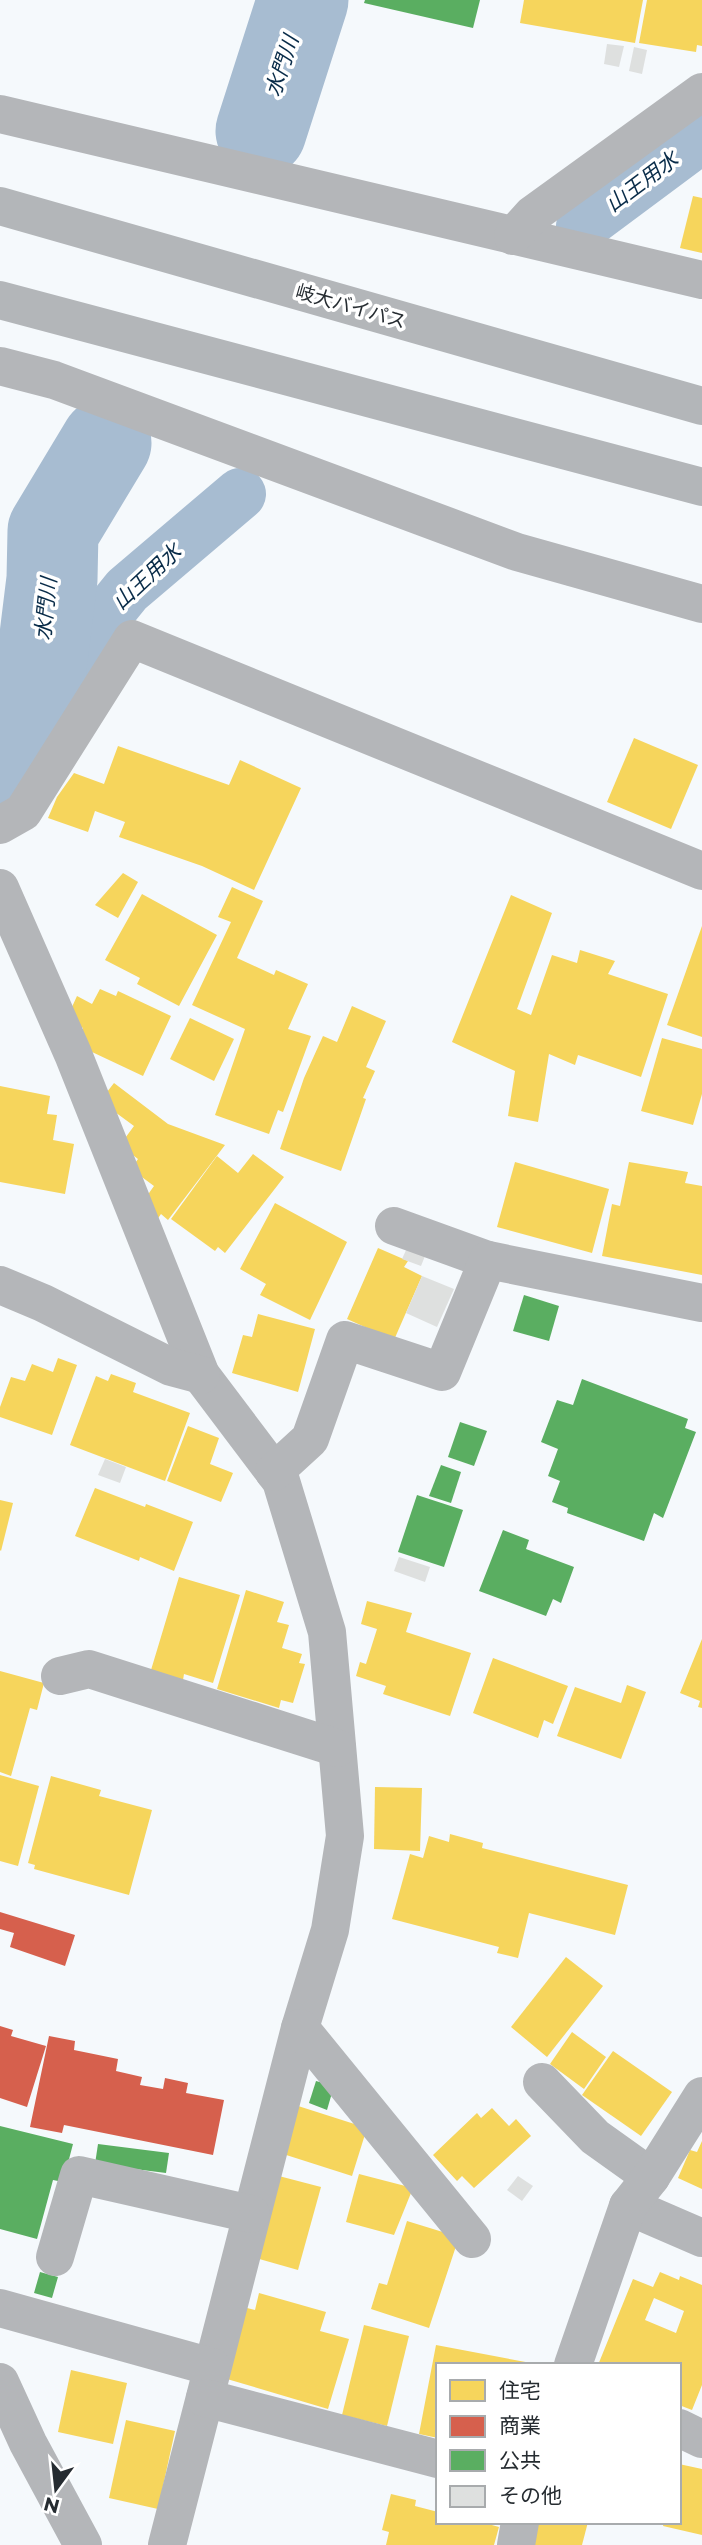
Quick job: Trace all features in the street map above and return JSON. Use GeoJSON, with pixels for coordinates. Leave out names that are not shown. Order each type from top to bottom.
{"type":"FeatureCollection","features":[{"type":"Feature","properties":{"kind":"highway","name":"岐大バイパス"},"geometry":{"type":"LineString","coordinates":[[0,206],[702,406]]}},
{"type":"Feature","properties":{"kind":"highway"},"geometry":{"type":"LineString","coordinates":[[0,300],[702,487]]}},
{"type":"Feature","properties":{"kind":"street"},"geometry":{"type":"LineString","coordinates":[[513,236],[532,215],[702,92]]}},
{"type":"Feature","properties":{"kind":"street"},"geometry":{"type":"LineString","coordinates":[[0,114],[702,280]]}},
{"type":"Feature","properties":{"kind":"street"},"geometry":{"type":"LineString","coordinates":[[0,366],[54,380],[517,552],[702,604]]}},
{"type":"Feature","properties":{"kind":"street"},"geometry":{"type":"LineString","coordinates":[[0,825],[23,812],[132,639],[702,870]]}},
{"type":"Feature","properties":{"kind":"street"},"geometry":{"type":"LineString","coordinates":[[0,888],[73,1054],[201,1374],[281,1481],[327,1632],[345,1836],[330,1930],[300,2028],[167,2545]]}},
{"type":"Feature","properties":{"kind":"street"},"geometry":{"type":"LineString","coordinates":[[394,1226],[488,1260],[702,1303]]}},
{"type":"Feature","properties":{"kind":"street"},"geometry":{"type":"LineString","coordinates":[[274,1472],[310,1439],[345,1340],[442,1372],[488,1260]]}},
{"type":"Feature","properties":{"kind":"street"},"geometry":{"type":"LineString","coordinates":[[0,1284],[171,1367],[201,1374]]}},
{"type":"Feature","properties":{"kind":"street"},"geometry":{"type":"LineString","coordinates":[[60,1676],[89,1669],[337,1748]]}},
{"type":"Feature","properties":{"kind":"street"},"geometry":{"type":"LineString","coordinates":[[300,2028],[472,2239]]}},
{"type":"Feature","properties":{"kind":"street"},"geometry":{"type":"LineString","coordinates":[[542,2082],[595,2137],[651,2176]]}},
{"type":"Feature","properties":{"kind":"street"},"geometry":{"type":"LineString","coordinates":[[574,2363],[628,2206],[651,2176],[702,2096]]}},
{"type":"Feature","properties":{"kind":"street"},"geometry":{"type":"LineString","coordinates":[[55,2257],[79,2175],[251,2214]]}},
{"type":"Feature","properties":{"kind":"street"},"geometry":{"type":"LineString","coordinates":[[628,2206],[702,2238]]}},
{"type":"Feature","properties":{"kind":"street"},"geometry":{"type":"LineString","coordinates":[[0,2308],[436,2458]]}},
{"type":"Feature","properties":{"kind":"street"},"geometry":{"type":"LineString","coordinates":[[0,2382],[28,2443],[83,2545]]}},
{"type":"Feature","properties":{"kind":"street"},"geometry":{"type":"LineString","coordinates":[[681,2429],[702,2439]]}},
{"type":"Feature","properties":{"kind":"street"},"geometry":{"type":"LineString","coordinates":[[516,2545],[520,2524]]}},
{"type":"Feature","properties":{"kind":"building: 住宅"},"geometry":{"type":"Polygon","coordinates":[[[524,0],[643,0],[635,43],[520,23],[524,0]]]}},
{"type":"Feature","properties":{"kind":"building: 住宅"},"geometry":{"type":"Polygon","coordinates":[[[647,0],[702,0],[702,46],[697,45],[696,52],[639,43],[647,0]]]}},
{"type":"Feature","properties":{"kind":"building: 住宅"},"geometry":{"type":"Polygon","coordinates":[[[693,196],[702,198],[702,253],[680,248],[693,196]]]}},
{"type":"Feature","properties":{"kind":"building: 住宅"},"geometry":{"type":"Polygon","coordinates":[[[634,738],[698,765],[671,829],[607,802],[634,738]]]}},
{"type":"Feature","properties":{"kind":"building: 住宅"},"geometry":{"type":"Polygon","coordinates":[[[118,746],[229,785],[240,760],[301,788],[254,890],[202,866],[119,837],[125,822],[95,811],[88,832],[48,818],[57,797],[74,773],[104,784],[118,746]]]}},
{"type":"Feature","properties":{"kind":"building: 住宅"},"geometry":{"type":"Polygon","coordinates":[[[123,873],[138,882],[118,918],[95,905],[123,873]]]}},
{"type":"Feature","properties":{"kind":"building: 住宅"},"geometry":{"type":"Polygon","coordinates":[[[232,887],[263,901],[237,958],[274,975],[276,970],[308,984],[288,1029],[311,1036],[283,1112],[278,1110],[269,1134],[215,1115],[245,1029],[192,1005],[231,922],[218,917],[232,887]]]}},
{"type":"Feature","properties":{"kind":"building: 住宅"},"geometry":{"type":"Polygon","coordinates":[[[142,894],[217,935],[179,1006],[137,984],[140,978],[105,960],[142,894]]]}},
{"type":"Feature","properties":{"kind":"building: 住宅"},"geometry":{"type":"Polygon","coordinates":[[[511,895],[552,913],[517,1009],[531,1015],[552,955],[577,963],[580,950],[615,961],[608,974],[668,994],[641,1077],[578,1055],[575,1065],[549,1054],[538,1122],[508,1116],[515,1071],[452,1042],[511,895]]]}},
{"type":"Feature","properties":{"kind":"building: 住宅"},"geometry":{"type":"Polygon","coordinates":[[[702,926],[702,1037],[667,1025],[702,926]]]}},
{"type":"Feature","properties":{"kind":"building: 住宅"},"geometry":{"type":"Polygon","coordinates":[[[100,989],[116,996],[118,991],[171,1016],[143,1076],[75,1044],[83,1028],[66,1020],[77,996],[92,1004],[100,989]]]}},
{"type":"Feature","properties":{"kind":"building: 住宅"},"geometry":{"type":"Polygon","coordinates":[[[352,1006],[386,1021],[366,1067],[375,1071],[363,1098],[366,1099],[341,1171],[280,1149],[304,1078],[323,1036],[337,1042],[352,1006]]]}},
{"type":"Feature","properties":{"kind":"building: 住宅"},"geometry":{"type":"Polygon","coordinates":[[[190,1018],[234,1039],[214,1081],[170,1059],[190,1018]]]}},
{"type":"Feature","properties":{"kind":"building: 住宅"},"geometry":{"type":"Polygon","coordinates":[[[662,1038],[702,1049],[702,1094],[693,1125],[641,1111],[662,1038]]]}},
{"type":"Feature","properties":{"kind":"building: 住宅"},"geometry":{"type":"Polygon","coordinates":[[[114,1083],[168,1124],[225,1145],[168,1220],[161,1214],[154,1224],[144,1200],[154,1186],[131,1169],[138,1159],[120,1145],[134,1126],[100,1101],[114,1083]]]}},
{"type":"Feature","properties":{"kind":"building: 住宅"},"geometry":{"type":"Polygon","coordinates":[[[0,1086],[50,1096],[47,1114],[57,1115],[53,1140],[74,1144],[65,1194],[0,1182],[0,1086]]]}},
{"type":"Feature","properties":{"kind":"building: 住宅"},"geometry":{"type":"Polygon","coordinates":[[[253,1154],[284,1177],[225,1253],[218,1247],[215,1251],[171,1219],[217,1156],[238,1173],[253,1154]]]}},
{"type":"Feature","properties":{"kind":"building: 住宅"},"geometry":{"type":"Polygon","coordinates":[[[515,1162],[609,1189],[592,1253],[497,1227],[515,1162]]]}},
{"type":"Feature","properties":{"kind":"building: 住宅"},"geometry":{"type":"Polygon","coordinates":[[[629,1162],[688,1172],[685,1183],[702,1186],[702,1275],[602,1256],[612,1204],[620,1206],[629,1162]]]}},
{"type":"Feature","properties":{"kind":"building: 住宅"},"geometry":{"type":"Polygon","coordinates":[[[275,1203],[347,1242],[310,1320],[260,1295],[266,1284],[240,1269],[275,1203]]]}},
{"type":"Feature","properties":{"kind":"building: 住宅"},"geometry":{"type":"Polygon","coordinates":[[[378,1248],[408,1261],[404,1267],[422,1276],[394,1340],[347,1319],[378,1248]]]}},
{"type":"Feature","properties":{"kind":"building: 住宅"},"geometry":{"type":"Polygon","coordinates":[[[258,1314],[315,1329],[298,1392],[232,1373],[243,1335],[252,1337],[258,1314]]]}},
{"type":"Feature","properties":{"kind":"building: 住宅"},"geometry":{"type":"Polygon","coordinates":[[[58,1358],[77,1365],[52,1435],[0,1417],[0,1407],[11,1377],[25,1381],[32,1364],[53,1372],[58,1358]]]}},
{"type":"Feature","properties":{"kind":"building: 住宅"},"geometry":{"type":"Polygon","coordinates":[[[111,1374],[136,1383],[133,1392],[190,1413],[165,1481],[70,1445],[96,1376],[108,1381],[111,1374]]]}},
{"type":"Feature","properties":{"kind":"building: 住宅"},"geometry":{"type":"Polygon","coordinates":[[[188,1426],[219,1438],[210,1464],[233,1473],[221,1502],[167,1481],[188,1426]]]}},
{"type":"Feature","properties":{"kind":"building: 住宅"},"geometry":{"type":"Polygon","coordinates":[[[95,1488],[193,1522],[174,1571],[140,1557],[139,1561],[75,1536],[95,1488]]]}},
{"type":"Feature","properties":{"kind":"building: 住宅"},"geometry":{"type":"Polygon","coordinates":[[[0,1500],[13,1503],[1,1551],[0,1550],[0,1500]]]}},
{"type":"Feature","properties":{"kind":"building: 住宅"},"geometry":{"type":"Polygon","coordinates":[[[179,1577],[240,1595],[213,1683],[184,1674],[183,1680],[151,1670],[179,1577]]]}},
{"type":"Feature","properties":{"kind":"building: 住宅"},"geometry":{"type":"Polygon","coordinates":[[[246,1590],[284,1602],[277,1622],[289,1625],[282,1648],[302,1654],[299,1663],[305,1664],[293,1703],[281,1700],[279,1708],[217,1689],[246,1590]]]}},
{"type":"Feature","properties":{"kind":"building: 住宅"},"geometry":{"type":"Polygon","coordinates":[[[367,1601],[412,1613],[406,1632],[471,1653],[450,1716],[383,1694],[386,1686],[356,1676],[360,1662],[366,1664],[377,1629],[361,1624],[367,1601]]]}},
{"type":"Feature","properties":{"kind":"building: 住宅"},"geometry":{"type":"Polygon","coordinates":[[[702,1639],[702,1708],[698,1707],[700,1701],[680,1693],[702,1639]]]}},
{"type":"Feature","properties":{"kind":"building: 住宅"},"geometry":{"type":"Polygon","coordinates":[[[493,1658],[568,1686],[553,1724],[544,1720],[538,1738],[473,1713],[493,1658]]]}},
{"type":"Feature","properties":{"kind":"building: 住宅"},"geometry":{"type":"Polygon","coordinates":[[[0,1671],[44,1683],[37,1710],[30,1708],[11,1776],[0,1772],[0,1671]]]}},
{"type":"Feature","properties":{"kind":"building: 住宅"},"geometry":{"type":"Polygon","coordinates":[[[627,1685],[646,1692],[621,1759],[557,1736],[575,1687],[621,1703],[627,1685]]]}},
{"type":"Feature","properties":{"kind":"building: 住宅"},"geometry":{"type":"Polygon","coordinates":[[[0,1775],[39,1786],[18,1866],[0,1861],[0,1775]]]}},
{"type":"Feature","properties":{"kind":"building: 住宅"},"geometry":{"type":"Polygon","coordinates":[[[51,1776],[101,1790],[99,1796],[152,1810],[129,1895],[34,1869],[35,1865],[28,1863],[51,1776]]]}},
{"type":"Feature","properties":{"kind":"building: 住宅"},"geometry":{"type":"Polygon","coordinates":[[[375,1787],[422,1788],[420,1851],[374,1849],[375,1787]]]}},
{"type":"Feature","properties":{"kind":"building: 住宅"},"geometry":{"type":"Polygon","coordinates":[[[450,1834],[483,1843],[482,1848],[628,1885],[615,1935],[529,1913],[518,1958],[497,1953],[499,1947],[392,1919],[410,1854],[423,1858],[429,1836],[449,1842],[450,1834]]]}},
{"type":"Feature","properties":{"kind":"building: 住宅"},"geometry":{"type":"Polygon","coordinates":[[[566,1957],[603,1986],[547,2057],[511,2027],[566,1957]]]}},
{"type":"Feature","properties":{"kind":"building: 住宅"},"geometry":{"type":"Polygon","coordinates":[[[572,2032],[606,2057],[584,2089],[550,2064],[572,2032]]]}},
{"type":"Feature","properties":{"kind":"building: 住宅"},"geometry":{"type":"Polygon","coordinates":[[[613,2051],[672,2092],[641,2136],[582,2095],[613,2051]]]}},
{"type":"Feature","properties":{"kind":"building: 住宅"},"geometry":{"type":"Polygon","coordinates":[[[295,2105],[367,2128],[352,2176],[280,2153],[295,2105]]]}},
{"type":"Feature","properties":{"kind":"building: 住宅"},"geometry":{"type":"Polygon","coordinates":[[[492,2108],[509,2126],[516,2119],[531,2136],[474,2188],[462,2176],[457,2181],[433,2155],[477,2113],[481,2118],[492,2108]]]}},
{"type":"Feature","properties":{"kind":"building: 住宅"},"geometry":{"type":"Polygon","coordinates":[[[702,2141],[702,2189],[678,2178],[690,2150],[697,2152],[702,2141]]]}},
{"type":"Feature","properties":{"kind":"building: 住宅"},"geometry":{"type":"Polygon","coordinates":[[[359,2174],[413,2188],[394,2235],[346,2222],[359,2174]]]}},
{"type":"Feature","properties":{"kind":"building: 住宅"},"geometry":{"type":"Polygon","coordinates":[[[275,2175],[321,2187],[298,2270],[252,2257],[275,2175]]]}},
{"type":"Feature","properties":{"kind":"building: 住宅"},"geometry":{"type":"Polygon","coordinates":[[[407,2221],[459,2237],[429,2328],[371,2309],[379,2283],[387,2285],[407,2221]]]}},
{"type":"Feature","properties":{"kind":"building: 住宅"},"geometry":{"type":"Polygon","coordinates":[[[660,2272],[702,2285],[702,2385],[692,2410],[681,2406],[681,2363],[599,2363],[633,2279],[653,2287],[660,2272]],[[654,2298],[645,2320],[676,2333],[684,2311],[654,2298]]]}},
{"type":"Feature","properties":{"kind":"building: 住宅"},"geometry":{"type":"Polygon","coordinates":[[[259,2293],[326,2312],[320,2331],[349,2339],[328,2409],[227,2379],[247,2308],[255,2310],[259,2293]]]}},
{"type":"Feature","properties":{"kind":"building: 住宅"},"geometry":{"type":"Polygon","coordinates":[[[364,2325],[409,2336],[387,2426],[342,2415],[364,2325]]]}},
{"type":"Feature","properties":{"kind":"building: 住宅"},"geometry":{"type":"Polygon","coordinates":[[[436,2345],[531,2363],[436,2363],[436,2438],[419,2434],[436,2345]]]}},
{"type":"Feature","properties":{"kind":"building: 住宅"},"geometry":{"type":"Polygon","coordinates":[[[71,2370],[127,2383],[113,2444],[58,2432],[71,2370]]]}},
{"type":"Feature","properties":{"kind":"building: 住宅"},"geometry":{"type":"Polygon","coordinates":[[[126,2420],[175,2431],[158,2509],[109,2498],[126,2420]]]}},
{"type":"Feature","properties":{"kind":"building: 住宅"},"geometry":{"type":"Polygon","coordinates":[[[681,2464],[702,2469],[702,2535],[663,2526],[681,2524],[681,2464]]]}},
{"type":"Feature","properties":{"kind":"building: 住宅"},"geometry":{"type":"Polygon","coordinates":[[[391,2494],[416,2500],[415,2506],[436,2511],[436,2524],[488,2524],[499,2527],[494,2545],[386,2545],[389,2532],[382,2530],[391,2494]]]}},
{"type":"Feature","properties":{"kind":"building: 住宅"},"geometry":{"type":"Polygon","coordinates":[[[537,2524],[587,2524],[582,2545],[532,2545],[537,2524]]]}},
{"type":"Feature","properties":{"kind":"building: 商業"},"geometry":{"type":"Polygon","coordinates":[[[0,1912],[75,1935],[65,1966],[10,1947],[14,1933],[0,1929],[0,1912]]]}},
{"type":"Feature","properties":{"kind":"building: 商業"},"geometry":{"type":"Polygon","coordinates":[[[0,2026],[13,2030],[11,2036],[46,2046],[27,2107],[0,2098],[0,2026]]]}},
{"type":"Feature","properties":{"kind":"building: 商業"},"geometry":{"type":"Polygon","coordinates":[[[49,2036],[75,2041],[74,2050],[118,2059],[116,2071],[142,2077],[140,2085],[163,2089],[165,2078],[188,2083],[186,2093],[224,2100],[213,2155],[64,2125],[62,2133],[30,2127],[49,2036]]]}},
{"type":"Feature","properties":{"kind":"building: 公共"},"geometry":{"type":"Polygon","coordinates":[[[365,0],[480,0],[473,28],[364,3],[365,0]]]}},
{"type":"Feature","properties":{"kind":"building: 公共"},"geometry":{"type":"Polygon","coordinates":[[[524,1295],[559,1306],[549,1341],[513,1331],[524,1295]]]}},
{"type":"Feature","properties":{"kind":"building: 公共"},"geometry":{"type":"Polygon","coordinates":[[[582,1379],[688,1419],[685,1428],[696,1432],[663,1518],[654,1513],[644,1541],[567,1513],[568,1508],[552,1502],[560,1481],[548,1476],[558,1449],[541,1442],[557,1400],[573,1405],[582,1379]]]}},
{"type":"Feature","properties":{"kind":"building: 公共"},"geometry":{"type":"Polygon","coordinates":[[[460,1422],[487,1431],[474,1466],[448,1457],[460,1422]]]}},
{"type":"Feature","properties":{"kind":"building: 公共"},"geometry":{"type":"Polygon","coordinates":[[[441,1465],[461,1472],[451,1503],[429,1496],[441,1465]]]}},
{"type":"Feature","properties":{"kind":"building: 公共"},"geometry":{"type":"Polygon","coordinates":[[[417,1495],[463,1510],[444,1567],[398,1552],[417,1495]]]}},
{"type":"Feature","properties":{"kind":"building: 公共"},"geometry":{"type":"Polygon","coordinates":[[[503,1530],[529,1540],[526,1549],[574,1567],[561,1603],[553,1599],[546,1616],[479,1591],[503,1530]]]}},
{"type":"Feature","properties":{"kind":"building: 公共"},"geometry":{"type":"Polygon","coordinates":[[[316,2081],[334,2086],[327,2110],[309,2103],[316,2081]]]}},
{"type":"Feature","properties":{"kind":"building: 公共"},"geometry":{"type":"Polygon","coordinates":[[[0,2126],[73,2144],[63,2182],[53,2180],[37,2239],[0,2229],[0,2126]]]}},
{"type":"Feature","properties":{"kind":"building: 公共"},"geometry":{"type":"Polygon","coordinates":[[[98,2144],[169,2153],[166,2173],[95,2164],[98,2144]]]}},
{"type":"Feature","properties":{"kind":"building: 公共"},"geometry":{"type":"Polygon","coordinates":[[[40,2272],[58,2277],[52,2298],[34,2293],[40,2272]]]}},
{"type":"Feature","properties":{"kind":"building: その他"},"geometry":{"type":"Polygon","coordinates":[[[607,44],[624,46],[619,67],[604,64],[607,44]]]}},
{"type":"Feature","properties":{"kind":"building: その他"},"geometry":{"type":"Polygon","coordinates":[[[634,47],[647,50],[642,74],[629,71],[634,47]]]}},
{"type":"Feature","properties":{"kind":"building: その他"},"geometry":{"type":"Polygon","coordinates":[[[407,1248],[425,1256],[421,1266],[402,1259],[407,1248]]]}},
{"type":"Feature","properties":{"kind":"building: その他"},"geometry":{"type":"Polygon","coordinates":[[[422,1276],[454,1289],[437,1327],[406,1313],[422,1276]]]}},
{"type":"Feature","properties":{"kind":"building: その他"},"geometry":{"type":"Polygon","coordinates":[[[105,1459],[126,1467],[120,1483],[98,1475],[105,1459]]]}},
{"type":"Feature","properties":{"kind":"building: その他"},"geometry":{"type":"Polygon","coordinates":[[[399,1557],[430,1567],[425,1582],[394,1571],[399,1557]]]}},
{"type":"Feature","properties":{"kind":"building: その他"},"geometry":{"type":"Polygon","coordinates":[[[518,2176],[533,2186],[522,2201],[507,2190],[518,2176]]]}},
{"type":"Feature","properties":{"kind":"waterway","name":"水門川"},"geometry":{"type":"LineString","coordinates":[[261,131],[303,0]]}},
{"type":"Feature","properties":{"kind":"waterway","name":"山王用水"},"geometry":{"type":"LineString","coordinates":[[582,226],[702,137]]}},
{"type":"Feature","properties":{"kind":"waterway","name":"水門川"},"geometry":{"type":"LineString","coordinates":[[0,778],[24,754],[37,701],[52,579],[53,531],[106,443]]}},
{"type":"Feature","properties":{"kind":"waterway","name":"山王用水"},"geometry":{"type":"LineString","coordinates":[[37,701],[127,590],[240,494]]}}]}
